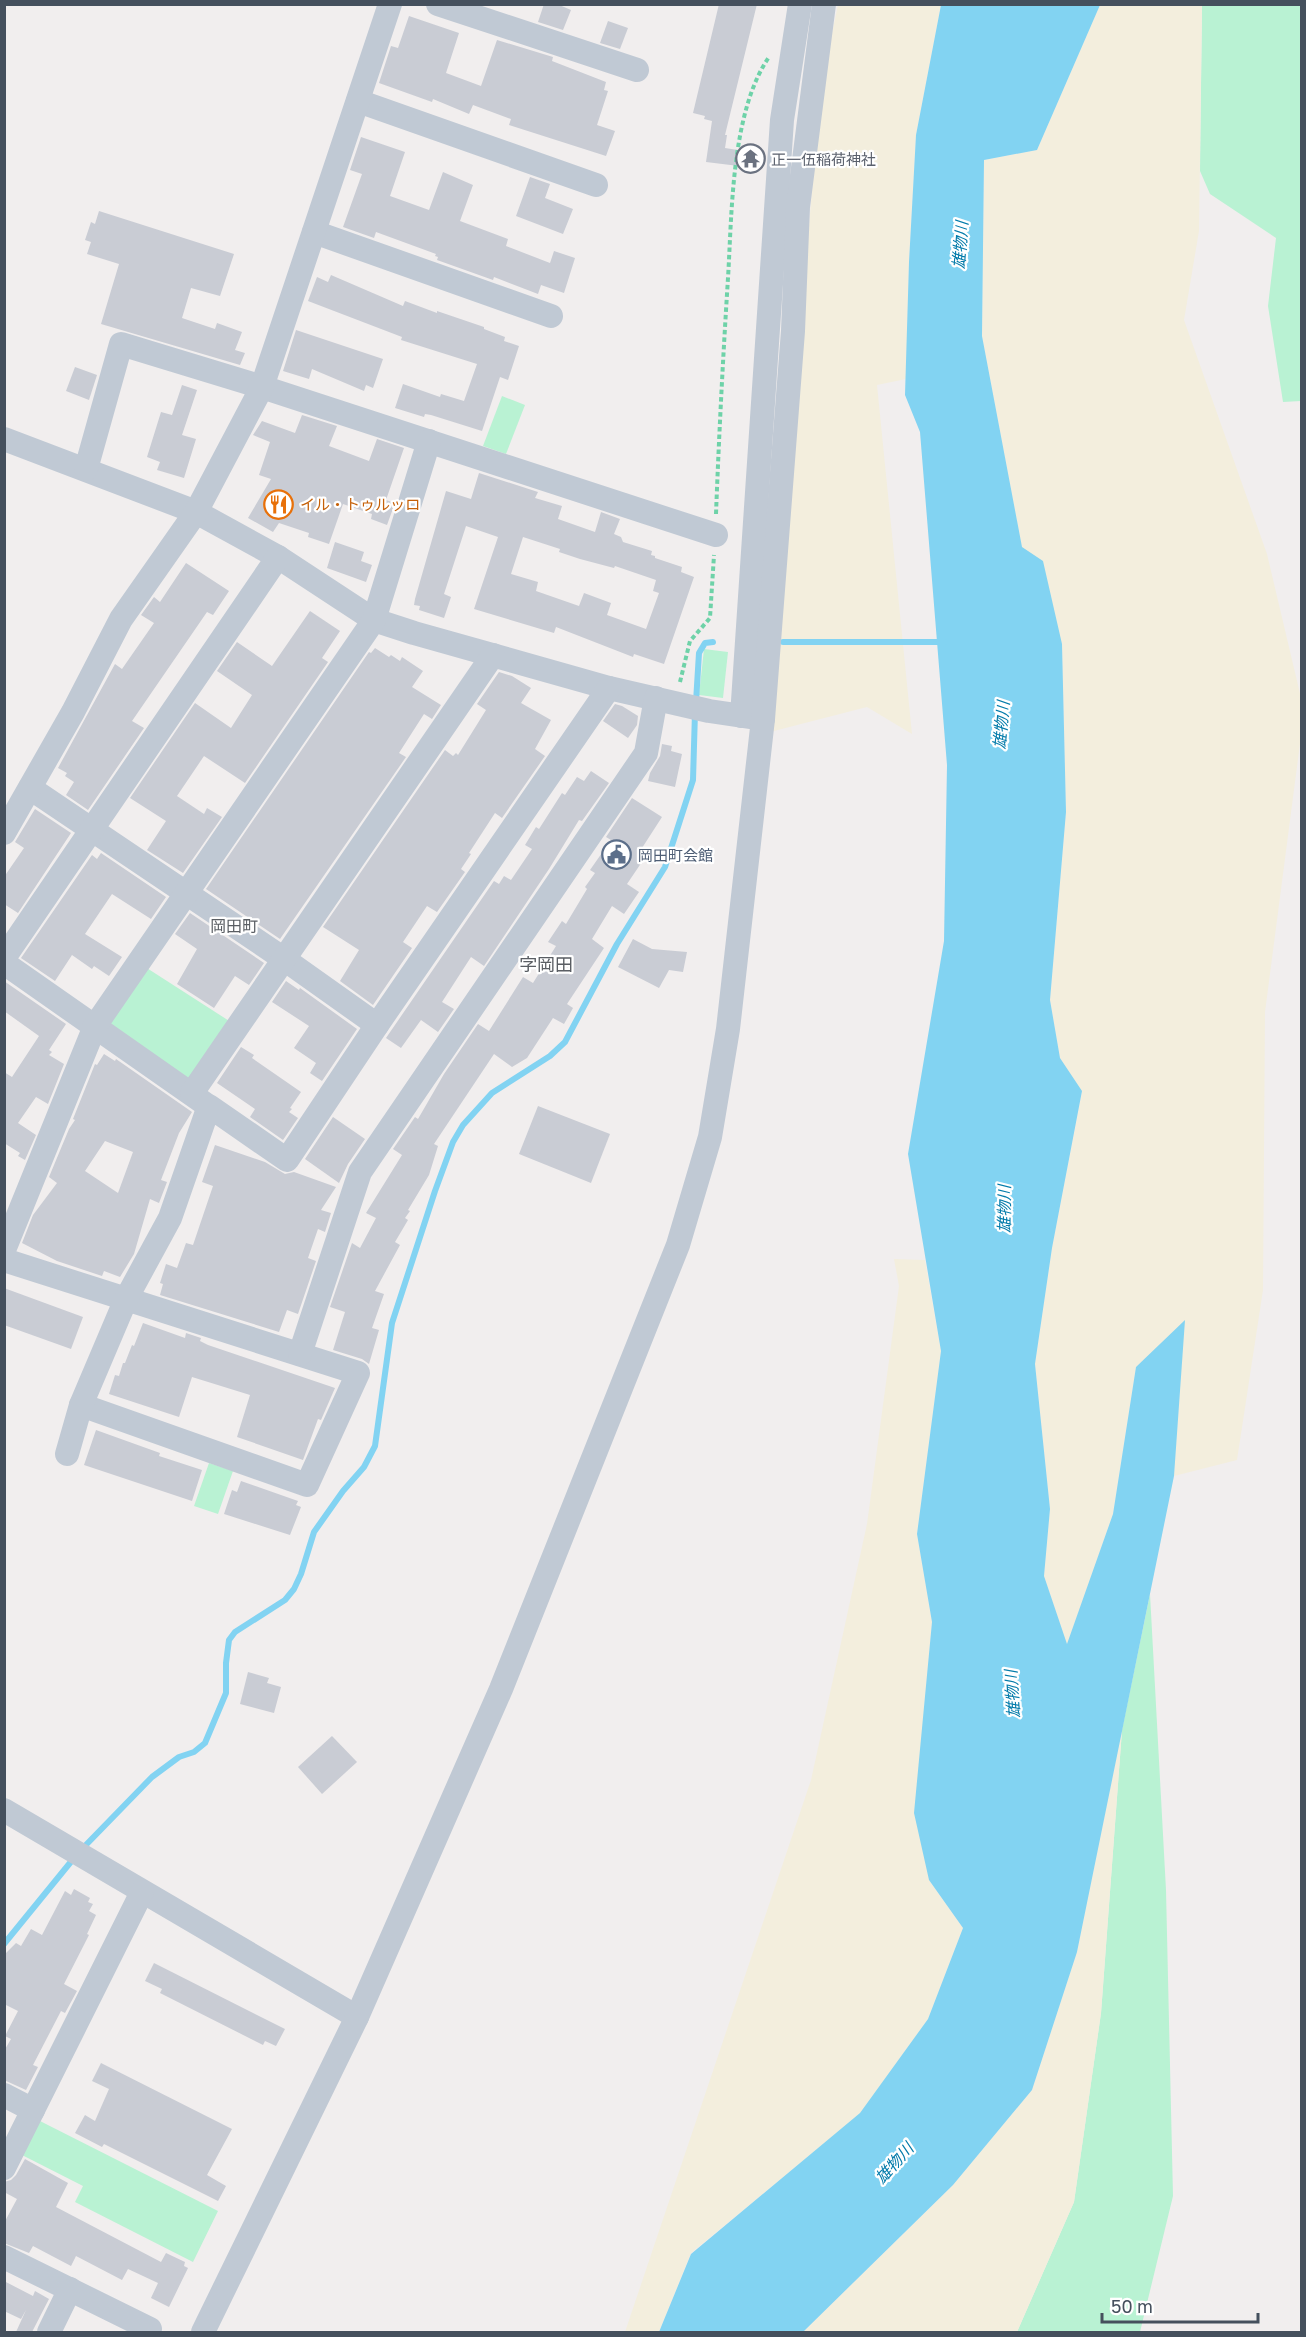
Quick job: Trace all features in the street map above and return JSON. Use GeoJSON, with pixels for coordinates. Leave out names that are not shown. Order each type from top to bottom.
{"type":"FeatureCollection","features":[{"type":"Feature","properties":{"kind":"street"},"geometry":{"type":"LineString","coordinates":[[4,833],[121,619],[196,512],[262,387],[390,4]]}},
{"type":"Feature","properties":{"kind":"street"},"geometry":{"type":"LineString","coordinates":[[438,4],[637,70]]}},
{"type":"Feature","properties":{"kind":"street"},"geometry":{"type":"LineString","coordinates":[[203,2332],[357,2017],[501,1689],[678,1245],[710,1137],[728,1029],[752,717],[782,120],[800,4]]}},
{"type":"Feature","properties":{"kind":"street"},"geometry":{"type":"LineString","coordinates":[[752,717],[794,332],[798,207],[824,4]]}},
{"type":"Feature","properties":{"kind":"street"},"geometry":{"type":"LineString","coordinates":[[358,101],[596,185]]}},
{"type":"Feature","properties":{"kind":"street"},"geometry":{"type":"LineString","coordinates":[[314,232],[552,316]]}},
{"type":"Feature","properties":{"kind":"street"},"geometry":{"type":"LineString","coordinates":[[86,469],[121,344],[262,387],[716,535]]}},
{"type":"Feature","properties":{"kind":"street"},"geometry":{"type":"LineString","coordinates":[[4,439],[196,512],[278,557],[374,620],[609,688],[682,705],[752,717]]}},
{"type":"Feature","properties":{"kind":"street"},"geometry":{"type":"LineString","coordinates":[[4,1251],[95,1026],[374,620],[429,441]]}},
{"type":"Feature","properties":{"kind":"street"},"geometry":{"type":"LineString","coordinates":[[4,958],[278,557]]}},
{"type":"Feature","properties":{"kind":"street"},"geometry":{"type":"LineString","coordinates":[[67,1454],[81,1405],[126,1299],[170,1218],[201,1100],[284,959],[493,655]]}},
{"type":"Feature","properties":{"kind":"street"},"geometry":{"type":"LineString","coordinates":[[4,963],[287,1160],[609,688]]}},
{"type":"Feature","properties":{"kind":"street"},"geometry":{"type":"LineString","coordinates":[[300,1354],[360,1172],[646,753],[682,705]]}},
{"type":"Feature","properties":{"kind":"street"},"geometry":{"type":"LineString","coordinates":[[30,788],[284,959],[377,1025]]}},
{"type":"Feature","properties":{"kind":"street"},"geometry":{"type":"LineString","coordinates":[[4,1260],[358,1373],[307,1485],[81,1405]]}},
{"type":"Feature","properties":{"kind":"street"},"geometry":{"type":"LineString","coordinates":[[4,1810],[357,2017]]}},
{"type":"Feature","properties":{"kind":"street"},"geometry":{"type":"LineString","coordinates":[[4,2168],[142,1892]]}},
{"type":"Feature","properties":{"kind":"street"},"geometry":{"type":"LineString","coordinates":[[4,2096],[33,2110]]}},
{"type":"Feature","properties":{"kind":"street"},"geometry":{"type":"LineString","coordinates":[[4,2257],[150,2329]]}},
{"type":"Feature","properties":{"kind":"street"},"geometry":{"type":"LineString","coordinates":[[49,2332],[70,2289]]}},
{"type":"Feature","properties":{"kind":"path"},"geometry":{"type":"LineString","coordinates":[[682,705],[690,641],[710,618],[716,535],[720,399],[735,174],[747,105],[765,63],[776,46],[795,40]]}},
{"type":"Feature","properties":{"kind":"green space"},"geometry":{"type":"Polygon","coordinates":[[[1202,5],[1301,5],[1301,401],[1283,402],[1268,306],[1276,238],[1210,194],[1200,171],[1202,5]]]}},
{"type":"Feature","properties":{"kind":"green space"},"geometry":{"type":"Polygon","coordinates":[[[502,396],[525,405],[506,454],[483,446],[502,396]]]}},
{"type":"Feature","properties":{"kind":"green space"},"geometry":{"type":"Polygon","coordinates":[[[704,649],[728,652],[723,698],[699,695],[704,649]]]}},
{"type":"Feature","properties":{"kind":"green space"},"geometry":{"type":"Polygon","coordinates":[[[139,963],[237,1026],[192,1093],[95,1026],[139,963]]]}},
{"type":"Feature","properties":{"kind":"green space"},"geometry":{"type":"Polygon","coordinates":[[[209,1463],[233,1471],[218,1514],[194,1506],[209,1463]]]}},
{"type":"Feature","properties":{"kind":"green space"},"geometry":{"type":"Polygon","coordinates":[[[1150,1594],[1166,1890],[1173,2196],[1140,2332],[1017,2332],[1074,2202],[1101,2013],[1122,1730],[1150,1594]]]}},
{"type":"Feature","properties":{"kind":"green space"},"geometry":{"type":"Polygon","coordinates":[[[40,2121],[218,2211],[193,2262],[75,2202],[83,2186],[22,2155],[40,2121]]]}},
{"type":"Feature","properties":{"kind":"sand"},"geometry":{"type":"Polygon","coordinates":[[[838,5],[941,5],[916,135],[906,379],[877,385],[912,734],[867,707],[770,732],[821,85],[838,5]]]}},
{"type":"Feature","properties":{"kind":"sand"},"geometry":{"type":"Polygon","coordinates":[[[1100,5],[1202,5],[1199,231],[1184,320],[1267,554],[1302,702],[1301,736],[1265,1012],[1263,1290],[1237,1460],[1174,1476],[1184,1326],[1136,1367],[1113,1514],[1067,1645],[1044,1576],[1050,1509],[1035,1364],[1052,1248],[1082,1092],[1060,1058],[1050,1000],[1066,812],[1062,644],[1022,548],[982,336],[984,160],[1037,150],[1100,5]]]}},
{"type":"Feature","properties":{"kind":"sand"},"geometry":{"type":"Polygon","coordinates":[[[894,1259],[925,1260],[941,1351],[917,1534],[932,1622],[924,1709],[929,1880],[963,1928],[928,2019],[860,2114],[691,2253],[659,2332],[625,2332],[811,1780],[867,1524],[899,1286],[894,1259]]]}},
{"type":"Feature","properties":{"kind":"sand"},"geometry":{"type":"Polygon","coordinates":[[[1122,1730],[1101,2013],[1074,2202],[1017,2332],[803,2332],[953,2185],[1032,2090],[1077,1952],[1122,1730]]]}},
{"type":"Feature","properties":{"kind":"water","name":"雄物川"},"geometry":{"type":"Polygon","coordinates":[[[941,5],[1100,5],[1037,150],[984,160],[982,336],[1022,547],[1043,561],[1062,644],[1066,812],[1050,1000],[1060,1058],[1082,1091],[1052,1248],[1035,1364],[1050,1509],[1044,1576],[1067,1644],[1113,1514],[1136,1367],[1185,1320],[1174,1476],[1077,1952],[1032,2090],[953,2185],[803,2332],[659,2332],[691,2254],[860,2113],[928,2019],[963,1928],[929,1880],[914,1813],[932,1622],[917,1534],[941,1351],[908,1154],[944,941],[947,765],[920,432],[905,395],[916,135],[941,5]]]}},
{"type":"Feature","properties":{"kind":"building"},"geometry":{"type":"Polygon","coordinates":[[[544,4],[557,4],[571,10],[563,30],[538,22],[544,4]]]}},
{"type":"Feature","properties":{"kind":"building"},"geometry":{"type":"Polygon","coordinates":[[[719,4],[757,4],[725,135],[727,135],[725,148],[757,153],[755,168],[706,162],[712,121],[704,119],[705,116],[693,113],[719,4]]]}},
{"type":"Feature","properties":{"kind":"building"},"geometry":{"type":"Polygon","coordinates":[[[409,16],[459,33],[446,73],[481,86],[497,40],[553,57],[552,61],[606,82],[604,90],[608,91],[597,125],[615,131],[606,156],[509,125],[511,119],[473,105],[469,114],[433,99],[432,102],[379,83],[391,46],[398,48],[409,16]]]}},
{"type":"Feature","properties":{"kind":"building"},"geometry":{"type":"Polygon","coordinates":[[[608,21],[628,28],[620,49],[600,43],[608,21]]]}},
{"type":"Feature","properties":{"kind":"building"},"geometry":{"type":"Polygon","coordinates":[[[361,137],[405,152],[390,196],[429,210],[443,172],[473,185],[460,221],[508,239],[506,246],[550,263],[554,251],[575,258],[564,293],[541,285],[538,294],[494,277],[493,280],[437,260],[436,254],[376,232],[374,238],[343,227],[362,174],[350,170],[361,137]]]}},
{"type":"Feature","properties":{"kind":"building"},"geometry":{"type":"Polygon","coordinates":[[[530,177],[550,184],[545,198],[573,209],[563,234],[516,216],[530,177]]]}},
{"type":"Feature","properties":{"kind":"building"},"geometry":{"type":"Polygon","coordinates":[[[99,211],[234,254],[220,296],[191,288],[182,318],[215,329],[217,323],[242,332],[235,350],[245,353],[240,365],[101,324],[119,264],[87,254],[91,242],[85,240],[91,222],[95,224],[99,211]]]}},
{"type":"Feature","properties":{"kind":"building"},"geometry":{"type":"Polygon","coordinates":[[[331,275],[403,306],[405,301],[484,327],[484,329],[505,337],[504,341],[519,346],[508,380],[500,377],[482,431],[431,415],[425,414],[424,417],[395,408],[403,384],[440,397],[441,394],[464,401],[477,364],[401,340],[402,337],[308,301],[317,277],[328,282],[331,275]]]}},
{"type":"Feature","properties":{"kind":"building"},"geometry":{"type":"Polygon","coordinates":[[[296,330],[383,359],[373,388],[366,385],[364,391],[312,369],[309,379],[283,371],[296,330]]]}},
{"type":"Feature","properties":{"kind":"building"},"geometry":{"type":"Polygon","coordinates":[[[75,367],[97,375],[89,400],[66,391],[75,367]]]}},
{"type":"Feature","properties":{"kind":"building"},"geometry":{"type":"Polygon","coordinates":[[[182,385],[197,390],[182,435],[196,439],[184,478],[157,470],[160,462],[147,457],[161,412],[172,415],[182,385]]]}},
{"type":"Feature","properties":{"kind":"building"},"geometry":{"type":"Polygon","coordinates":[[[302,415],[337,426],[329,446],[369,461],[377,439],[404,448],[386,500],[395,503],[387,525],[371,519],[372,514],[343,504],[329,544],[308,537],[309,533],[279,523],[273,532],[248,518],[271,479],[259,475],[270,442],[253,435],[262,421],[295,433],[302,415]]]}},
{"type":"Feature","properties":{"kind":"building"},"geometry":{"type":"Polygon","coordinates":[[[479,473],[538,492],[535,498],[562,506],[558,519],[595,532],[601,512],[620,519],[614,534],[621,537],[623,542],[652,551],[651,555],[655,558],[682,567],[681,572],[694,577],[664,664],[634,654],[633,657],[556,627],[554,633],[474,609],[498,537],[466,526],[444,594],[451,597],[444,618],[419,610],[420,606],[414,605],[415,599],[446,491],[471,499],[479,473]],[[523,537],[511,574],[538,582],[536,591],[579,606],[584,593],[611,603],[607,615],[646,629],[659,593],[653,591],[656,580],[615,566],[614,568],[580,559],[559,552],[560,549],[523,537]]]}},
{"type":"Feature","properties":{"kind":"building"},"geometry":{"type":"Polygon","coordinates":[[[335,542],[364,552],[361,561],[372,565],[366,582],[327,568],[335,542]]]}},
{"type":"Feature","properties":{"kind":"building"},"geometry":{"type":"Polygon","coordinates":[[[186,563],[229,591],[213,615],[207,612],[132,721],[144,728],[88,810],[66,795],[74,782],[65,776],[67,773],[58,768],[115,664],[122,669],[154,623],[141,615],[154,597],[160,602],[186,563]]]}},
{"type":"Feature","properties":{"kind":"building"},"geometry":{"type":"Polygon","coordinates":[[[310,611],[340,631],[322,658],[328,662],[245,783],[204,756],[177,796],[204,814],[207,808],[222,817],[183,873],[147,850],[166,821],[130,798],[195,703],[231,728],[252,695],[217,671],[237,642],[272,666],[310,611]]]}},
{"type":"Feature","properties":{"kind":"building"},"geometry":{"type":"Polygon","coordinates":[[[375,648],[400,661],[402,657],[423,671],[412,687],[441,705],[432,719],[424,714],[399,753],[406,757],[280,939],[206,889],[369,652],[371,653],[375,648]]]}},
{"type":"Feature","properties":{"kind":"building"},"geometry":{"type":"Polygon","coordinates":[[[499,672],[512,676],[531,688],[521,703],[551,720],[535,749],[545,756],[502,818],[495,813],[469,853],[471,854],[461,869],[465,872],[437,912],[427,906],[403,942],[412,948],[373,1005],[340,981],[359,950],[323,927],[445,750],[453,756],[456,753],[458,755],[486,710],[477,704],[499,672]]]}},
{"type":"Feature","properties":{"kind":"building"},"geometry":{"type":"Polygon","coordinates":[[[615,704],[638,716],[637,725],[628,738],[603,721],[615,704]]]}},
{"type":"Feature","properties":{"kind":"building"},"geometry":{"type":"Polygon","coordinates":[[[662,744],[672,746],[671,751],[682,754],[675,787],[648,781],[660,756],[662,744]]]}},
{"type":"Feature","properties":{"kind":"building"},"geometry":{"type":"Polygon","coordinates":[[[591,771],[609,783],[582,821],[579,820],[484,966],[471,957],[442,1002],[454,1009],[438,1032],[421,1020],[401,1048],[386,1038],[494,881],[499,884],[504,876],[511,880],[532,849],[525,845],[536,827],[539,829],[562,793],[565,795],[577,777],[584,781],[591,771]]]}},
{"type":"Feature","properties":{"kind":"building"},"geometry":{"type":"Polygon","coordinates":[[[632,798],[662,817],[642,848],[648,853],[627,884],[639,892],[624,914],[612,906],[592,939],[604,948],[567,1004],[573,1008],[564,1024],[553,1018],[527,1058],[512,1067],[494,1054],[434,1144],[438,1146],[429,1175],[408,1210],[410,1211],[405,1218],[408,1220],[395,1242],[400,1245],[375,1291],[384,1294],[372,1328],[379,1330],[369,1364],[362,1359],[333,1350],[345,1312],[330,1307],[352,1243],[360,1248],[376,1218],[366,1213],[402,1155],[393,1149],[415,1117],[418,1119],[444,1074],[478,1024],[489,1031],[523,977],[533,983],[556,946],[548,942],[562,921],[566,924],[587,889],[585,887],[595,873],[590,870],[611,840],[606,837],[632,798]]]}},
{"type":"Feature","properties":{"kind":"building"},"geometry":{"type":"Polygon","coordinates":[[[35,809],[71,833],[18,913],[4,904],[4,877],[24,848],[15,842],[35,809]]]}},
{"type":"Feature","properties":{"kind":"building"},"geometry":{"type":"Polygon","coordinates":[[[101,853],[166,897],[151,919],[112,894],[85,934],[122,957],[109,976],[94,966],[92,969],[72,955],[55,981],[21,958],[92,855],[97,859],[101,853]]]}},
{"type":"Feature","properties":{"kind":"building"},"geometry":{"type":"Polygon","coordinates":[[[190,913],[264,963],[249,985],[235,976],[214,1008],[177,984],[197,949],[175,934],[190,913]]]}},
{"type":"Feature","properties":{"kind":"building"},"geometry":{"type":"Polygon","coordinates":[[[633,939],[652,949],[687,952],[683,972],[669,970],[659,988],[618,967],[633,939]]]}},
{"type":"Feature","properties":{"kind":"building"},"geometry":{"type":"Polygon","coordinates":[[[4,981],[66,1024],[49,1050],[52,1052],[49,1055],[64,1064],[48,1104],[36,1097],[18,1123],[36,1135],[25,1160],[18,1156],[20,1153],[4,1143],[4,1072],[12,1077],[39,1036],[4,1011],[4,981]]]}},
{"type":"Feature","properties":{"kind":"building"},"geometry":{"type":"Polygon","coordinates":[[[286,981],[299,990],[300,988],[357,1029],[322,1081],[310,1073],[316,1063],[294,1048],[309,1026],[272,1002],[286,981]]]}},
{"type":"Feature","properties":{"kind":"building"},"geometry":{"type":"Polygon","coordinates":[[[241,1047],[254,1055],[252,1058],[301,1092],[289,1112],[298,1118],[283,1140],[250,1117],[255,1109],[217,1083],[241,1047]]]}},
{"type":"Feature","properties":{"kind":"building"},"geometry":{"type":"Polygon","coordinates":[[[104,1054],[115,1061],[116,1059],[192,1112],[179,1133],[161,1180],[167,1182],[159,1203],[150,1199],[134,1254],[120,1277],[104,1271],[102,1276],[57,1261],[22,1243],[33,1215],[57,1183],[49,1177],[75,1120],[73,1119],[95,1064],[97,1065],[104,1054]],[[105,1141],[85,1171],[118,1193],[133,1152],[105,1141]]]}},
{"type":"Feature","properties":{"kind":"building"},"geometry":{"type":"Polygon","coordinates":[[[538,1106],[610,1134],[591,1183],[519,1154],[538,1106]]]}},
{"type":"Feature","properties":{"kind":"building"},"geometry":{"type":"Polygon","coordinates":[[[333,1117],[365,1139],[348,1164],[339,1183],[305,1159],[333,1117]]]}},
{"type":"Feature","properties":{"kind":"building"},"geometry":{"type":"Polygon","coordinates":[[[215,1145],[265,1162],[285,1174],[294,1172],[336,1187],[321,1210],[331,1213],[325,1232],[318,1229],[308,1258],[316,1261],[298,1314],[287,1310],[279,1332],[160,1295],[163,1284],[160,1283],[166,1264],[177,1268],[186,1243],[193,1245],[213,1186],[202,1182],[215,1145]]]}},
{"type":"Feature","properties":{"kind":"building"},"geometry":{"type":"Polygon","coordinates":[[[4,1288],[83,1317],[71,1349],[4,1325],[4,1288]]]}},
{"type":"Feature","properties":{"kind":"building"},"geometry":{"type":"Polygon","coordinates":[[[143,1323],[185,1338],[186,1333],[201,1338],[200,1341],[208,1345],[335,1388],[321,1420],[318,1419],[303,1460],[237,1437],[250,1395],[192,1377],[179,1417],[109,1394],[115,1375],[119,1376],[143,1323]]]}},
{"type":"Feature","properties":{"kind":"building"},"geometry":{"type":"Polygon","coordinates":[[[96,1430],[160,1453],[159,1456],[202,1470],[192,1501],[84,1465],[96,1430]]]}},
{"type":"Feature","properties":{"kind":"building"},"geometry":{"type":"Polygon","coordinates":[[[241,1481],[298,1501],[296,1505],[301,1507],[290,1535],[224,1514],[232,1490],[237,1492],[241,1481]]]}},
{"type":"Feature","properties":{"kind":"building"},"geometry":{"type":"Polygon","coordinates":[[[248,1672],[269,1678],[267,1683],[281,1687],[274,1713],[240,1704],[248,1672]]]}},
{"type":"Feature","properties":{"kind":"building"},"geometry":{"type":"Polygon","coordinates":[[[332,1736],[357,1762],[322,1794],[298,1767],[332,1736]]]}},
{"type":"Feature","properties":{"kind":"building"},"geometry":{"type":"Polygon","coordinates":[[[74,1889],[90,1898],[88,1902],[93,1904],[89,1911],[96,1915],[87,1934],[89,1935],[64,1984],[77,1991],[65,2013],[61,2011],[33,2065],[38,2067],[26,2090],[4,2080],[4,2051],[11,2039],[5,2036],[18,2011],[4,2004],[4,1955],[16,1943],[21,1946],[31,1929],[42,1935],[65,1891],[71,1895],[74,1889]]]}},
{"type":"Feature","properties":{"kind":"building"},"geometry":{"type":"Polygon","coordinates":[[[154,1963],[285,2029],[276,2046],[265,2041],[263,2045],[160,1993],[162,1989],[145,1981],[154,1963]]]}},
{"type":"Feature","properties":{"kind":"building"},"geometry":{"type":"Polygon","coordinates":[[[101,2063],[232,2129],[207,2175],[226,2186],[218,2201],[104,2144],[102,2147],[75,2133],[85,2115],[95,2121],[109,2089],[92,2081],[101,2063]]]}},
{"type":"Feature","properties":{"kind":"building"},"geometry":{"type":"Polygon","coordinates":[[[25,2159],[68,2183],[56,2207],[161,2262],[166,2253],[185,2262],[184,2266],[188,2268],[169,2307],[151,2298],[158,2283],[128,2269],[122,2280],[76,2256],[71,2266],[33,2246],[29,2253],[4,2243],[4,2223],[17,2199],[4,2192],[4,2182],[16,2175],[25,2159]]]}},
{"type":"Feature","properties":{"kind":"building"},"geometry":{"type":"Polygon","coordinates":[[[4,2281],[33,2296],[35,2291],[49,2299],[32,2332],[16,2332],[26,2310],[21,2319],[4,2311],[4,2281]]]}},
{"type":"Feature","properties":{"kind":"waterway"},"geometry":{"type":"LineString","coordinates":[[696,702],[699,653],[705,643],[713,642]]}},
{"type":"Feature","properties":{"kind":"waterway"},"geometry":{"type":"LineString","coordinates":[[783,642],[944,642]]}},
{"type":"Feature","properties":{"kind":"waterway"},"geometry":{"type":"LineString","coordinates":[[81,1850],[152,1777],[179,1757],[194,1752],[205,1743],[226,1693],[229,1640],[235,1632],[285,1600],[294,1589],[314,1532],[343,1491],[364,1467],[375,1446],[392,1323],[453,1142],[463,1125],[492,1093],[550,1056],[565,1042],[617,944],[665,867],[693,780],[695,712]]}},
{"type":"Feature","properties":{"kind":"waterway"},"geometry":{"type":"LineString","coordinates":[[4,1944],[74,1858]]}},
{"type":"Feature","properties":{"kind":"place","name":"正一伍稲荷神社"},"geometry":{"type":"Point","coordinates":[750,159]}},
{"type":"Feature","properties":{"kind":"place","name":"イル・トゥルッロ"},"geometry":{"type":"Point","coordinates":[279,504]}},
{"type":"Feature","properties":{"kind":"place","name":"岡田町会館"},"geometry":{"type":"Point","coordinates":[617,855]}},
{"type":"Feature","properties":{"kind":"district","name":"岡田町"},"geometry":{"type":"Point","coordinates":[234,926]}},
{"type":"Feature","properties":{"kind":"district","name":"字岡田"},"geometry":{"type":"Point","coordinates":[546,964]}}]}
